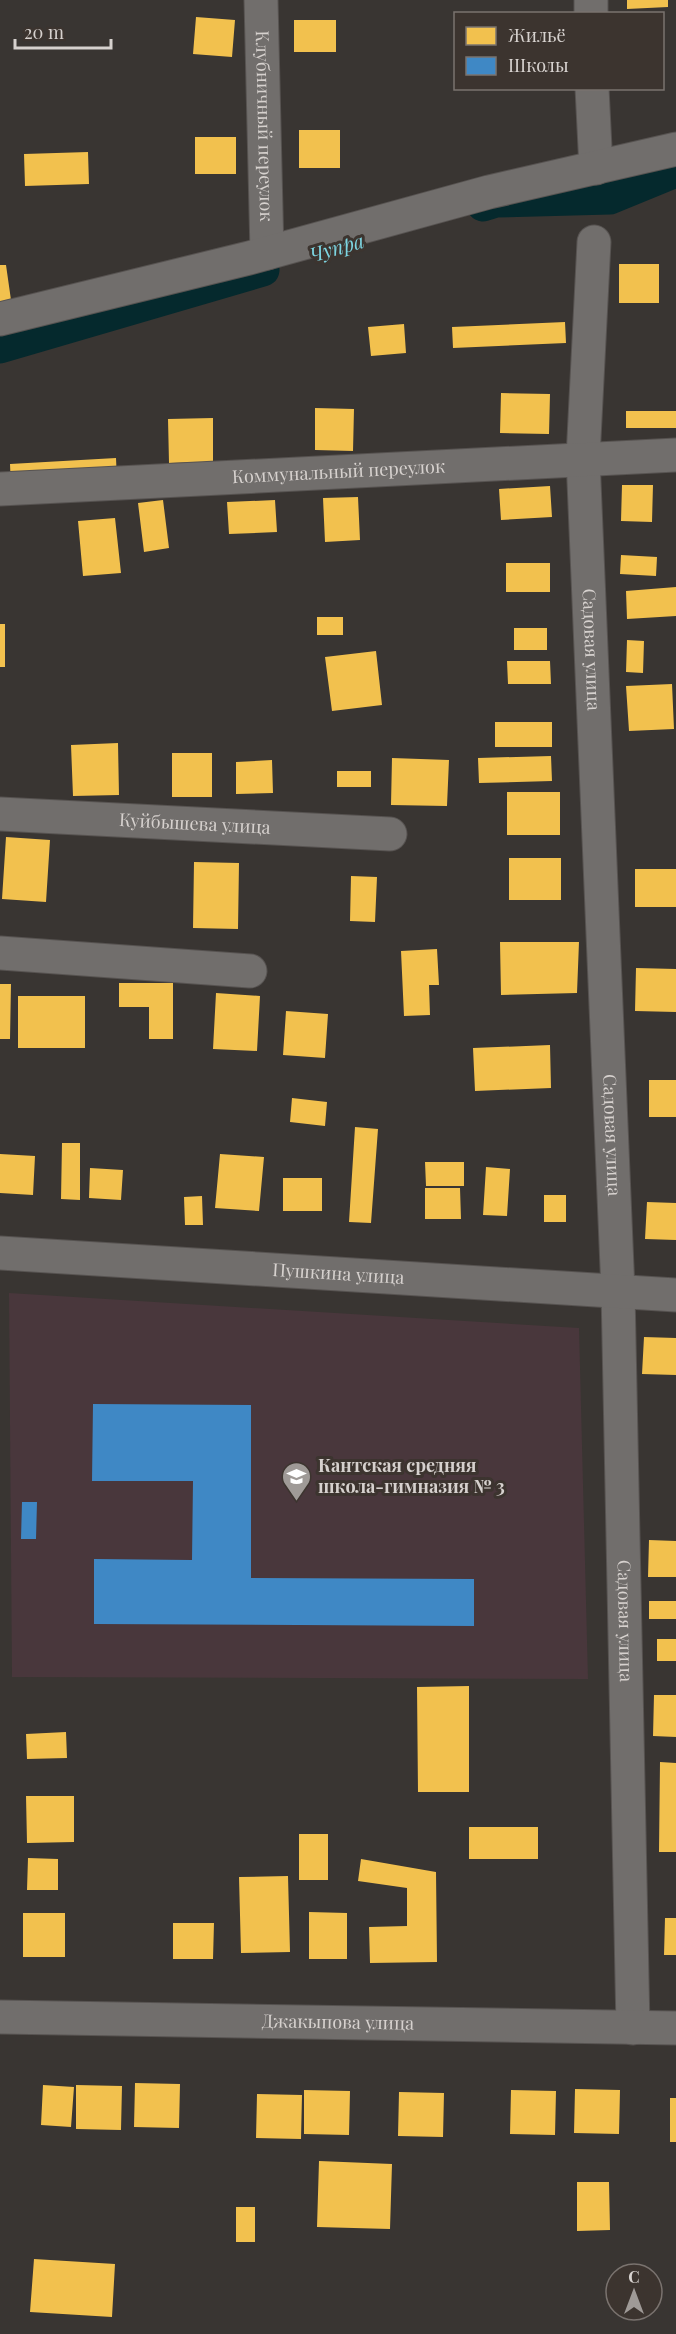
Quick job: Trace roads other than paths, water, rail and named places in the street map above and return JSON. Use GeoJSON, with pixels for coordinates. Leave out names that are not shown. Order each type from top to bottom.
{"type":"FeatureCollection","features":[{"type":"Feature","properties":{"kind":"street","name":"Клубничный переулок"},"geometry":{"type":"LineString","coordinates":[[261,0],[267,253]]}},
{"type":"Feature","properties":{"kind":"street"},"geometry":{"type":"LineString","coordinates":[[592,90],[596,168]]}},
{"type":"Feature","properties":{"kind":"street"},"geometry":{"type":"LineString","coordinates":[[0,319],[267,253],[489,192],[676,148]]}},
{"type":"Feature","properties":{"kind":"street","name":"Садовая улица"},"geometry":{"type":"LineString","coordinates":[[594,242],[583,458],[618,1291],[633,2028]]}},
{"type":"Feature","properties":{"kind":"street","name":"Коммунальный переулок"},"geometry":{"type":"LineString","coordinates":[[0,489],[676,455]]}},
{"type":"Feature","properties":{"kind":"street","name":"Куйбышева улица"},"geometry":{"type":"LineString","coordinates":[[0,814],[390,834]]}},
{"type":"Feature","properties":{"kind":"street"},"geometry":{"type":"LineString","coordinates":[[0,953],[250,971]]}},
{"type":"Feature","properties":{"kind":"street","name":"Пушкина улица"},"geometry":{"type":"LineString","coordinates":[[0,1253],[676,1295]]}},
{"type":"Feature","properties":{"kind":"street","name":"Джакыпова улица"},"geometry":{"type":"LineString","coordinates":[[0,2017],[676,2028]]}},
{"type":"Feature","properties":{"kind":"waterway","name":"Чупра"},"geometry":{"type":"LineString","coordinates":[[483,205],[496,201],[610,198],[676,171]]}},
{"type":"Feature","properties":{"kind":"waterway","name":"Чупра"},"geometry":{"type":"LineString","coordinates":[[0,347],[263,270]]}},
{"type":"Feature","properties":{"kind":"place","name":"Кантская средняя школа-гимназия № 3"},"geometry":{"type":"Point","coordinates":[297,1502]}}]}
